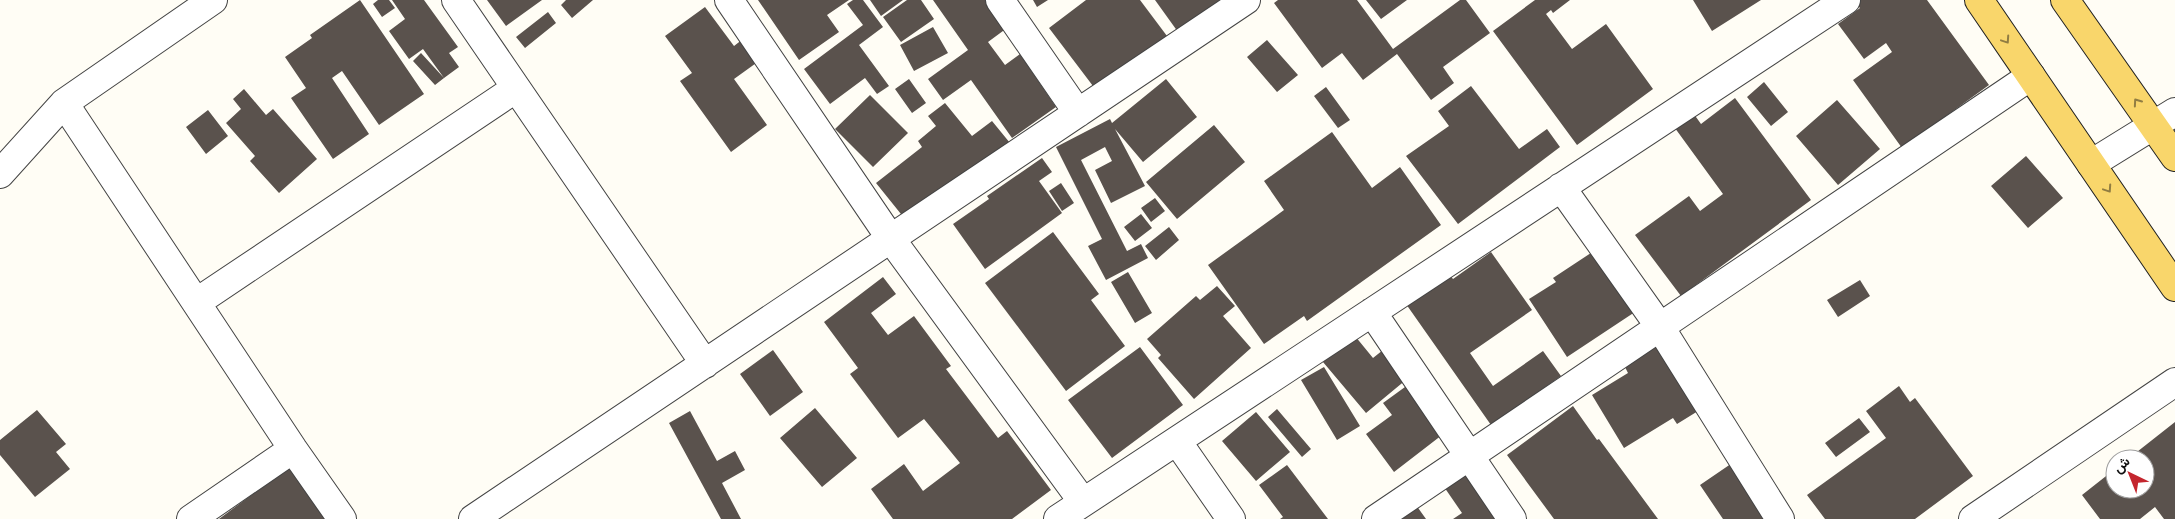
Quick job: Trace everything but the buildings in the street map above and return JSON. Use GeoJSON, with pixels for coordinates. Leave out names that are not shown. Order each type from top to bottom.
{"type":"FeatureCollection","features":[{"type":"Feature","properties":{"kind":"main road"},"geometry":{"type":"LineString","coordinates":[[1978,0],[2175,287]]}},
{"type":"Feature","properties":{"kind":"main road"},"geometry":{"type":"LineString","coordinates":[[2065,0],[2165,119],[2175,156]]}},
{"type":"Feature","properties":{"kind":"street"},"geometry":{"type":"LineString","coordinates":[[0,174],[64,103],[213,0]]}},
{"type":"Feature","properties":{"kind":"street"},"geometry":{"type":"LineString","coordinates":[[456,0],[515,89],[705,364]]}},
{"type":"Feature","properties":{"kind":"street"},"geometry":{"type":"LineString","coordinates":[[729,0],[891,238],[1083,502]]}},
{"type":"Feature","properties":{"kind":"street"},"geometry":{"type":"LineString","coordinates":[[1000,0],[1078,113]]}},
{"type":"Feature","properties":{"kind":"street"},"geometry":{"type":"LineString","coordinates":[[473,519],[1246,0]]}},
{"type":"Feature","properties":{"kind":"street"},"geometry":{"type":"LineString","coordinates":[[1058,519],[1846,0]]}},
{"type":"Feature","properties":{"kind":"street"},"geometry":{"type":"LineString","coordinates":[[1376,519],[2031,76]]}},
{"type":"Feature","properties":{"kind":"street"},"geometry":{"type":"LineString","coordinates":[[197,302],[515,89]]}},
{"type":"Feature","properties":{"kind":"street"},"geometry":{"type":"LineString","coordinates":[[64,103],[293,449],[342,519]]}},
{"type":"Feature","properties":{"kind":"street"},"geometry":{"type":"LineString","coordinates":[[2091,164],[2165,119]]}},
{"type":"Feature","properties":{"kind":"street"},"geometry":{"type":"LineString","coordinates":[[1561,187],[1660,327],[1780,519]]}},
{"type":"Feature","properties":{"kind":"street"},"geometry":{"type":"LineString","coordinates":[[1372,312],[1512,519]]}},
{"type":"Feature","properties":{"kind":"street"},"geometry":{"type":"LineString","coordinates":[[1973,519],[2175,382]]}},
{"type":"Feature","properties":{"kind":"street"},"geometry":{"type":"LineString","coordinates":[[1176,441],[1231,519]]}},
{"type":"Feature","properties":{"kind":"street"},"geometry":{"type":"LineString","coordinates":[[191,519],[293,449]]}}]}
